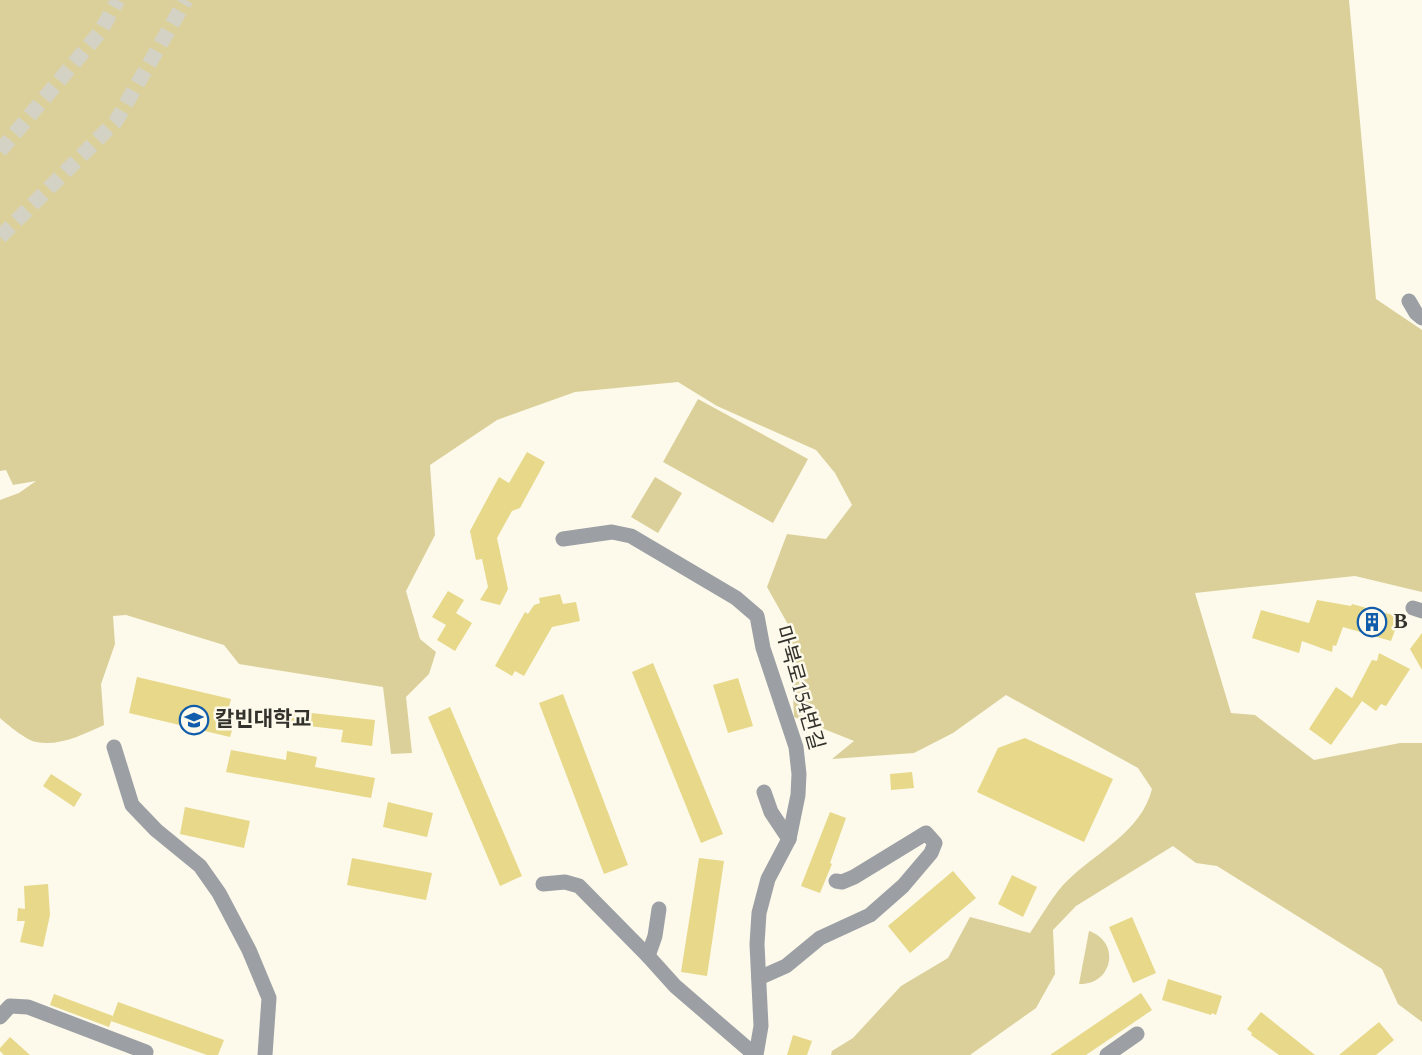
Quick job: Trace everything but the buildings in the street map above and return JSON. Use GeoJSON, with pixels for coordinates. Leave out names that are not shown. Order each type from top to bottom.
{"type":"FeatureCollection","features":[{"type":"Feature","properties":{"kind":"street"},"geometry":{"type":"LineString","coordinates":[[1409,301],[1422,318]]}},
{"type":"Feature","properties":{"kind":"street","name":"마북로154번길"},"geometry":{"type":"LineString","coordinates":[[563,539],[612,532],[631,536],[736,598],[757,615],[763,648],[796,747],[800,774],[789,839],[768,879],[759,913],[761,1026],[756,1055]]}},
{"type":"Feature","properties":{"kind":"street"},"geometry":{"type":"LineString","coordinates":[[114,747],[132,805],[156,830],[200,866],[219,893],[249,950],[269,998],[266,1055]]}},
{"type":"Feature","properties":{"kind":"street"},"geometry":{"type":"LineString","coordinates":[[764,792],[771,812],[789,839]]}},
{"type":"Feature","properties":{"kind":"street"},"geometry":{"type":"LineString","coordinates":[[759,978],[786,966],[820,938],[870,915],[903,886],[931,853],[935,843],[926,833],[854,877],[842,882],[836,881]]}},
{"type":"Feature","properties":{"kind":"street"},"geometry":{"type":"LineString","coordinates":[[543,884],[565,882],[579,886],[675,987],[756,1055]]}},
{"type":"Feature","properties":{"kind":"street"},"geometry":{"type":"LineString","coordinates":[[648,956],[655,936],[659,909]]}},
{"type":"Feature","properties":{"kind":"street"},"geometry":{"type":"LineString","coordinates":[[0,1017],[10,1005],[28,1007],[146,1052]]}},
{"type":"Feature","properties":{"kind":"street"},"geometry":{"type":"LineString","coordinates":[[1107,1055],[1137,1034]]}},
{"type":"Feature","properties":{"kind":"shaded area"},"geometry":{"type":"Polygon","coordinates":[[[0,0],[1349,0],[1376,299],[1422,330],[1422,592],[1355,576],[1195,593],[1231,713],[1255,715],[1314,760],[1400,743],[1422,743],[1422,1022],[1398,1004],[1382,969],[1217,866],[1196,863],[1173,846],[1076,906],[1053,930],[1055,974],[1036,1008],[970,1055],[831,1055],[832,1051],[853,1038],[901,986],[948,958],[970,917],[1030,933],[1063,885],[1128,829],[1146,804],[1152,789],[1138,768],[1006,695],[953,733],[914,753],[832,759],[854,741],[794,717],[790,628],[767,587],[787,534],[826,539],[852,505],[835,473],[816,450],[717,406],[678,382],[575,392],[497,420],[430,465],[435,535],[406,591],[420,639],[436,652],[429,674],[406,697],[412,753],[391,754],[383,687],[239,664],[224,645],[126,615],[113,616],[115,644],[101,684],[104,725],[71,739],[54,743],[36,742],[17,732],[0,718],[0,500],[19,493],[36,481],[13,485],[6,470],[0,471],[0,0]]]}},
{"type":"Feature","properties":{"kind":"shaded area"},"geometry":{"type":"Polygon","coordinates":[[[698,399],[808,459],[773,523],[663,462],[698,399]]]}},
{"type":"Feature","properties":{"kind":"shaded area"},"geometry":{"type":"Polygon","coordinates":[[[655,477],[682,493],[658,533],[631,517],[655,477]]]}},
{"type":"Feature","properties":{"kind":"shaded area"},"geometry":{"type":"Polygon","coordinates":[[[1089,931],[1099,936],[1106,944],[1109,962],[1106,971],[1099,978],[1079,984],[1089,931]]]}},
{"type":"Feature","properties":{"kind":"tunnel"},"geometry":{"type":"LineString","coordinates":[[0,151],[100,32],[118,0]]}},
{"type":"Feature","properties":{"kind":"tunnel"},"geometry":{"type":"LineString","coordinates":[[0,237],[116,121],[186,0]]}},
{"type":"Feature","properties":{"kind":"place","name":"B"},"geometry":{"type":"Point","coordinates":[1372,622]}},
{"type":"Feature","properties":{"kind":"place","name":"칼빈대학교"},"geometry":{"type":"Point","coordinates":[194,720]}}]}
